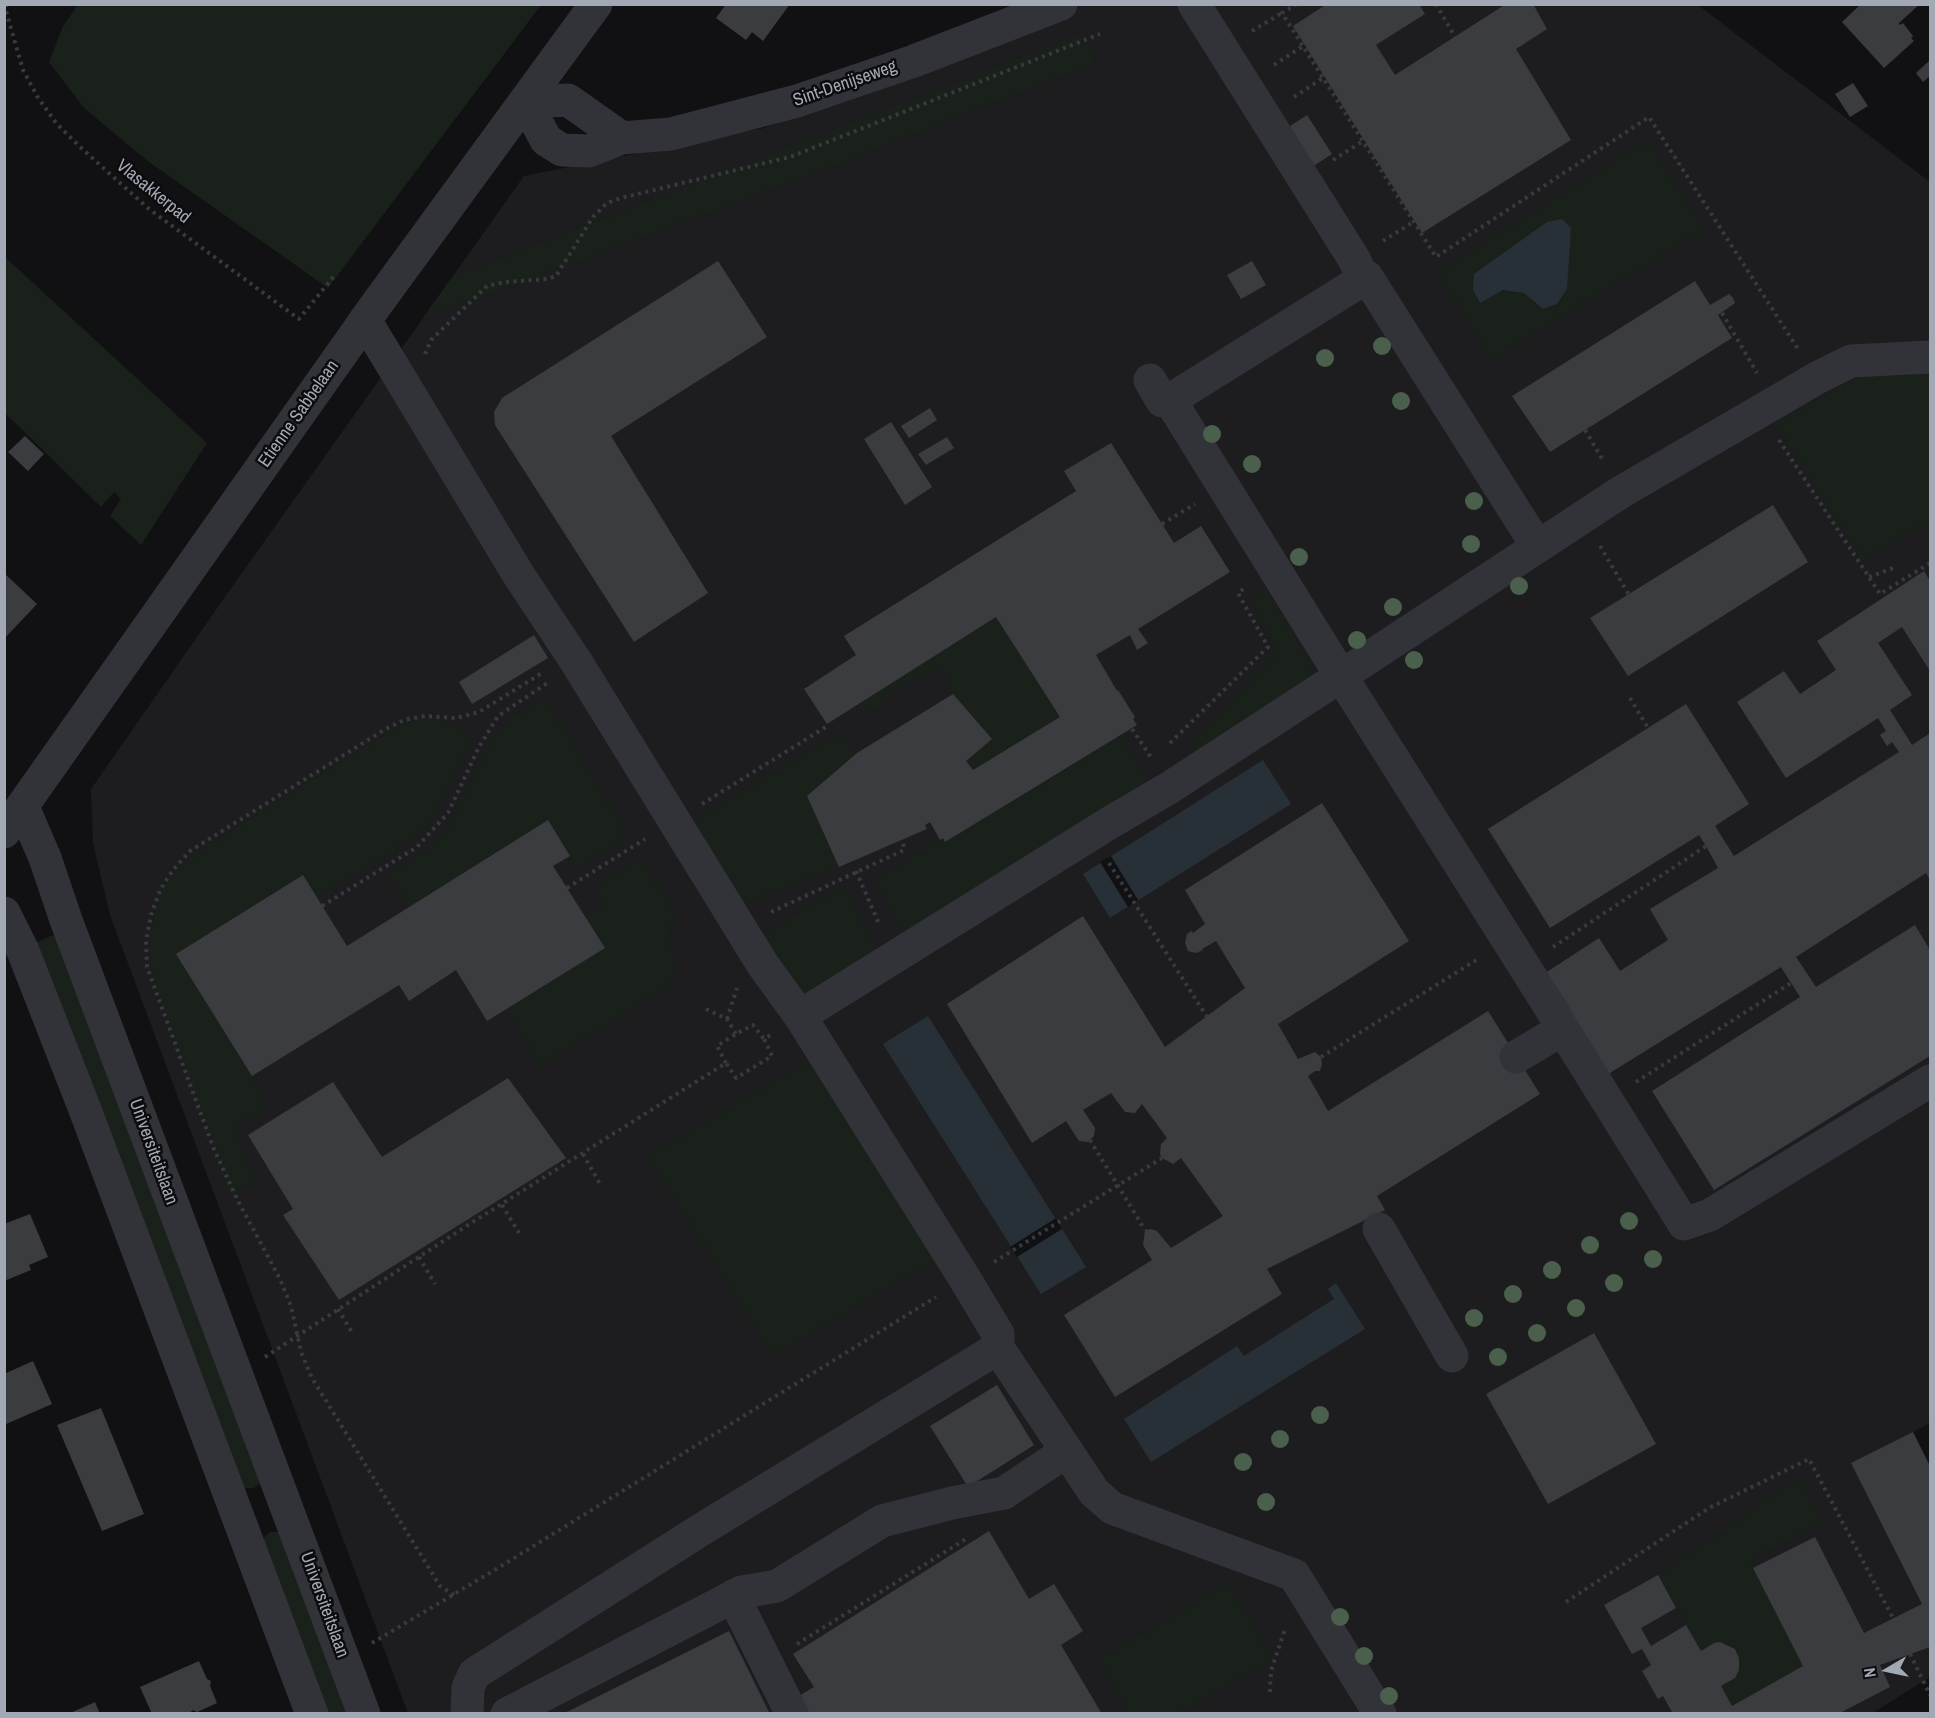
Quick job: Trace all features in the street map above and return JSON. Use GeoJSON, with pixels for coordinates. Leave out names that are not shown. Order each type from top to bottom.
{"type":"FeatureCollection","features":[{"type":"Feature","properties":{"kind":"street","name":"Etienne Sabbelaan"},"geometry":{"type":"LineString","coordinates":[[10,823],[365,320],[596,4]]}},
{"type":"Feature","properties":{"kind":"street","name":"Sint-Denijseweg"},"geometry":{"type":"LineString","coordinates":[[526,102],[546,140],[562,150],[589,151],[621,138],[671,134],[797,101],[914,61],[1061,4]]}},
{"type":"Feature","properties":{"kind":"street"},"geometry":{"type":"LineString","coordinates":[[1194,4],[1354,259],[1361,274],[1367,277],[1536,546]]}},
{"type":"Feature","properties":{"kind":"street"},"geometry":{"type":"LineString","coordinates":[[526,102],[568,100],[621,138]]}},
{"type":"Feature","properties":{"kind":"street"},"geometry":{"type":"LineString","coordinates":[[1367,277],[1160,390],[1516,952],[1684,1224],[1710,1215],[1930,1081]]}},
{"type":"Feature","properties":{"kind":"street"},"geometry":{"type":"LineString","coordinates":[[365,320],[518,574],[574,658],[763,965],[800,1017],[999,1334],[998,1348],[1094,1492],[1112,1508],[1294,1575],[1380,1713]]}},
{"type":"Feature","properties":{"kind":"street"},"geometry":{"type":"LineString","coordinates":[[800,1017],[893,957],[1169,788],[1620,492],[1816,378],[1851,361],[1930,357]]}},
{"type":"Feature","properties":{"kind":"street","name":"Universiteitslaan"},"geometry":{"type":"LineString","coordinates":[[10,823],[45,858],[66,920],[364,1713]]}},
{"type":"Feature","properties":{"kind":"street"},"geometry":{"type":"LineString","coordinates":[[4,914],[23,951],[80,1096],[312,1713]]}},
{"type":"Feature","properties":{"kind":"street"},"geometry":{"type":"LineString","coordinates":[[1516,1057],[1559,1022]]}},
{"type":"Feature","properties":{"kind":"street"},"geometry":{"type":"LineString","coordinates":[[1378,1229],[1452,1356]]}},
{"type":"Feature","properties":{"kind":"street"},"geometry":{"type":"LineString","coordinates":[[467,1713],[468,1688],[474,1674],[784,1479],[998,1348]]}},
{"type":"Feature","properties":{"kind":"street"},"geometry":{"type":"LineString","coordinates":[[507,1713],[733,1596],[742,1592],[777,1586],[882,1521],[952,1503],[1004,1493],[1067,1451]]}},
{"type":"Feature","properties":{"kind":"street"},"geometry":{"type":"LineString","coordinates":[[237,1514],[283,1497]]}},
{"type":"Feature","properties":{"kind":"street"},"geometry":{"type":"LineString","coordinates":[[733,1596],[792,1713]]}},
{"type":"Feature","properties":{"kind":"path","name":"Vlasakkerpad"},"geometry":{"type":"LineString","coordinates":[[6,4],[20,60],[37,96],[56,123],[149,209],[299,319],[335,275]]}},
{"type":"Feature","properties":{"kind":"path"},"geometry":{"type":"LineString","coordinates":[[1297,4],[1282,13],[1436,257],[1649,117],[1816,378]]}},
{"type":"Feature","properties":{"kind":"path"},"geometry":{"type":"LineString","coordinates":[[1436,4],[1455,37]]}},
{"type":"Feature","properties":{"kind":"path"},"geometry":{"type":"LineString","coordinates":[[425,356],[431,340],[487,286],[505,282],[548,279],[556,276],[593,217],[607,204],[621,198],[790,157],[1100,34]]}},
{"type":"Feature","properties":{"kind":"path"},"geometry":{"type":"LineString","coordinates":[[1722,312],[1768,407],[1880,594],[1930,563]]}},
{"type":"Feature","properties":{"kind":"path"},"geometry":{"type":"LineString","coordinates":[[1582,517],[1629,595]]}},
{"type":"Feature","properties":{"kind":"path"},"geometry":{"type":"LineString","coordinates":[[1169,744],[1268,646],[1238,593],[1273,567]]}},
{"type":"Feature","properties":{"kind":"path"},"geometry":{"type":"LineString","coordinates":[[1869,577],[1896,567]]}},
{"type":"Feature","properties":{"kind":"path"},"geometry":{"type":"LineString","coordinates":[[322,906],[417,847],[448,813],[479,747],[498,716],[574,658]]}},
{"type":"Feature","properties":{"kind":"path"},"geometry":{"type":"LineString","coordinates":[[454,1595],[440,1586],[312,1378],[301,1352],[291,1306],[280,1279],[237,1199],[213,1147],[147,967],[146,941],[151,915],[160,890],[172,870],[190,851],[384,730],[404,720],[424,716],[456,718],[479,712],[574,658]]}},
{"type":"Feature","properties":{"kind":"path"},"geometry":{"type":"LineString","coordinates":[[1630,698],[1648,728]]}},
{"type":"Feature","properties":{"kind":"path"},"geometry":{"type":"LineString","coordinates":[[567,888],[830,725]]}},
{"type":"Feature","properties":{"kind":"path"},"geometry":{"type":"LineString","coordinates":[[1153,760],[1161,752]]}},
{"type":"Feature","properties":{"kind":"path"},"geometry":{"type":"LineString","coordinates":[[740,927],[904,850],[903,840]]}},
{"type":"Feature","properties":{"kind":"path"},"geometry":{"type":"LineString","coordinates":[[1321,1057],[1706,846]]}},
{"type":"Feature","properties":{"kind":"path"},"geometry":{"type":"LineString","coordinates":[[1106,858],[1207,1017]]}},
{"type":"Feature","properties":{"kind":"path"},"geometry":{"type":"LineString","coordinates":[[856,871],[893,957]]}},
{"type":"Feature","properties":{"kind":"path"},"geometry":{"type":"LineString","coordinates":[[1607,1100],[1791,983]]}},
{"type":"Feature","properties":{"kind":"path"},"geometry":{"type":"LineString","coordinates":[[726,1018],[738,985]]}},
{"type":"Feature","properties":{"kind":"path"},"geometry":{"type":"LineString","coordinates":[[706,1009],[726,1018],[736,1034]]}},
{"type":"Feature","properties":{"kind":"path"},"geometry":{"type":"LineString","coordinates":[[764,1039],[800,1017]]}},
{"type":"Feature","properties":{"kind":"path"},"geometry":{"type":"LineString","coordinates":[[753,1025],[764,1039],[772,1056],[736,1078],[717,1046],[736,1034],[753,1025]]}},
{"type":"Feature","properties":{"kind":"path"},"geometry":{"type":"LineString","coordinates":[[237,1375],[726,1063]]}},
{"type":"Feature","properties":{"kind":"path"},"geometry":{"type":"LineString","coordinates":[[1090,1140],[1145,1230]]}},
{"type":"Feature","properties":{"kind":"path"},"geometry":{"type":"LineString","coordinates":[[583,1154],[600,1184]]}},
{"type":"Feature","properties":{"kind":"path"},"geometry":{"type":"LineString","coordinates":[[1013,1252],[1162,1158]]}},
{"type":"Feature","properties":{"kind":"path"},"geometry":{"type":"LineString","coordinates":[[502,1206],[519,1233]]}},
{"type":"Feature","properties":{"kind":"path"},"geometry":{"type":"LineString","coordinates":[[419,1257],[435,1284]]}},
{"type":"Feature","properties":{"kind":"path"},"geometry":{"type":"LineString","coordinates":[[344,1659],[454,1595],[965,1279]]}},
{"type":"Feature","properties":{"kind":"path"},"geometry":{"type":"LineString","coordinates":[[338,1309],[352,1334]]}},
{"type":"Feature","properties":{"kind":"path"},"geometry":{"type":"LineString","coordinates":[[1566,1602],[1709,1508],[1809,1459],[1893,1618]]}},
{"type":"Feature","properties":{"kind":"path"},"geometry":{"type":"LineString","coordinates":[[795,1645],[974,1534]]}},
{"type":"Feature","properties":{"kind":"path"},"geometry":{"type":"LineString","coordinates":[[1270,1692],[1271,1671],[1285,1629],[1307,1596]]}},
{"type":"Feature","properties":{"kind":"path"},"geometry":{"type":"LineString","coordinates":[[1910,1654],[1930,1695]]}},
{"type":"Feature","properties":{"kind":"shaded area"},"geometry":{"type":"Polygon","coordinates":[[[78,5],[541,5],[328,288],[149,162],[84,108],[49,62],[63,26],[78,5]]]}},
{"type":"Feature","properties":{"kind":"shaded area"},"geometry":{"type":"Polygon","coordinates":[[[1083,5],[1698,5],[1930,182],[1930,1423],[1913,1432],[1930,1467],[1930,1677],[1871,1714],[408,1713],[110,915],[93,843],[91,789],[524,176],[764,128],[1083,5]]]}},
{"type":"Feature","properties":{"kind":"shaded area"},"geometry":{"type":"Polygon","coordinates":[[[1084,33],[1095,63],[792,182],[422,319],[452,277],[1084,33]]]}},
{"type":"Feature","properties":{"kind":"shaded area"},"geometry":{"type":"Polygon","coordinates":[[[1649,140],[1704,229],[1492,360],[1437,272],[1649,140]],[[1571,228],[1503,290],[1524,293],[1543,309],[1557,304],[1567,289],[1571,228]]]}},
{"type":"Feature","properties":{"kind":"shaded area"},"geometry":{"type":"Polygon","coordinates":[[[1562,219],[1571,228],[1567,289],[1557,304],[1543,309],[1524,293],[1503,290],[1480,303],[1473,290],[1474,274],[1547,222],[1562,219]]]}},
{"type":"Feature","properties":{"kind":"shaded area"},"geometry":{"type":"Polygon","coordinates":[[[4,256],[207,443],[141,545],[110,516],[121,499],[114,492],[101,507],[5,413],[4,256]]]}},
{"type":"Feature","properties":{"kind":"shaded area"},"geometry":{"type":"Polygon","coordinates":[[[1930,369],[1930,519],[1863,561],[1775,423],[1869,371],[1930,369]]]}},
{"type":"Feature","properties":{"kind":"shaded area"},"geometry":{"type":"Polygon","coordinates":[[[1266,589],[1317,677],[1190,757],[1186,748],[1278,651],[1250,598],[1266,589]]]}},
{"type":"Feature","properties":{"kind":"shaded area"},"geometry":{"type":"Polygon","coordinates":[[[996,617],[1060,717],[973,770],[966,761],[953,694],[941,664],[884,698],[887,704],[870,712],[861,702],[996,617]]]}},
{"type":"Feature","properties":{"kind":"shaded area"},"geometry":{"type":"Polygon","coordinates":[[[545,698],[629,836],[578,869],[548,820],[409,907],[389,874],[424,851],[449,826],[480,762],[497,733],[512,717],[545,698]]]}},
{"type":"Feature","properties":{"kind":"shaded area"},"geometry":{"type":"Polygon","coordinates":[[[424,718],[440,719],[451,725],[459,723],[471,742],[435,816],[424,829],[403,845],[317,898],[302,875],[176,954],[252,1076],[265,1108],[234,1127],[256,1181],[233,1195],[156,988],[149,959],[151,930],[159,893],[167,879],[187,860],[333,766],[408,722],[424,718]]]}},
{"type":"Feature","properties":{"kind":"shaded area"},"geometry":{"type":"Polygon","coordinates":[[[837,734],[857,753],[807,796],[839,867],[744,905],[694,820],[837,734]]]}},
{"type":"Feature","properties":{"kind":"shaded area"},"geometry":{"type":"Polygon","coordinates":[[[1121,736],[1151,784],[906,936],[873,880],[943,838],[945,842],[1121,736]]]}},
{"type":"Feature","properties":{"kind":"shaded area"},"geometry":{"type":"Polygon","coordinates":[[[1263,760],[1291,804],[1110,918],[1083,874],[1263,760]]]}},
{"type":"Feature","properties":{"kind":"shaded area"},"geometry":{"type":"Polygon","coordinates":[[[641,857],[677,916],[669,930],[675,969],[671,984],[540,1066],[506,1009],[604,948],[584,915],[604,904],[595,888],[641,857]]]}},
{"type":"Feature","properties":{"kind":"shaded area"},"geometry":{"type":"Polygon","coordinates":[[[845,885],[876,954],[806,999],[762,935],[845,885]]]}},
{"type":"Feature","properties":{"kind":"shaded area"},"geometry":{"type":"Polygon","coordinates":[[[60,932],[263,1481],[254,1488],[244,1488],[33,944],[60,932]]]}},
{"type":"Feature","properties":{"kind":"shaded area"},"geometry":{"type":"Polygon","coordinates":[[[928,1016],[1086,1267],[1041,1294],[883,1044],[928,1016]]]}},
{"type":"Feature","properties":{"kind":"shaded area"},"geometry":{"type":"Polygon","coordinates":[[[809,1060],[935,1260],[773,1357],[648,1156],[809,1060]]]}},
{"type":"Feature","properties":{"kind":"shaded area"},"geometry":{"type":"Polygon","coordinates":[[[1336,1283],[1365,1329],[1151,1462],[1124,1419],[1237,1346],[1244,1356],[1334,1299],[1328,1289],[1336,1283]]]}},
{"type":"Feature","properties":{"kind":"shaded area"},"geometry":{"type":"Polygon","coordinates":[[[1798,1478],[1823,1523],[1750,1561],[1803,1666],[1732,1706],[1721,1686],[1738,1674],[1740,1666],[1737,1654],[1731,1646],[1720,1642],[1701,1651],[1658,1575],[1798,1478]]]}},
{"type":"Feature","properties":{"kind":"shaded area"},"geometry":{"type":"Polygon","coordinates":[[[270,1532],[281,1532],[349,1713],[324,1713],[263,1538],[270,1532]]]}},
{"type":"Feature","properties":{"kind":"shaded area"},"geometry":{"type":"Polygon","coordinates":[[[1228,1583],[1273,1659],[1181,1713],[1129,1713],[1098,1660],[1228,1583]]]}},
{"type":"Feature","properties":{"kind":"pier"},"geometry":{"type":"Polygon","coordinates":[[[1111,856],[1138,900],[1128,907],[1100,862],[1111,856]]]}},
{"type":"Feature","properties":{"kind":"pier"},"geometry":{"type":"Polygon","coordinates":[[[1056,1218],[1062,1229],[1017,1257],[1010,1247],[1056,1218]]]}},
{"type":"Feature","properties":{"kind":"building"},"geometry":{"type":"Polygon","coordinates":[[[726,4],[790,4],[763,41],[752,32],[746,40],[716,18],[726,4]]]}},
{"type":"Feature","properties":{"kind":"building"},"geometry":{"type":"Polygon","coordinates":[[[1327,4],[1419,4],[1425,14],[1376,45],[1395,75],[1506,4],[1533,4],[1547,29],[1516,49],[1571,140],[1422,233],[1293,26],[1327,4]]]}},
{"type":"Feature","properties":{"kind":"building"},"geometry":{"type":"Polygon","coordinates":[[[1861,4],[1920,4],[1899,23],[1900,25],[1903,23],[1914,41],[1884,68],[1842,22],[1861,4]]]}},
{"type":"Feature","properties":{"kind":"building"},"geometry":{"type":"Polygon","coordinates":[[[1930,60],[1930,76],[1923,82],[1916,73],[1930,60]]]}},
{"type":"Feature","properties":{"kind":"building"},"geometry":{"type":"Polygon","coordinates":[[[1853,83],[1868,106],[1850,117],[1835,94],[1853,83]]]}},
{"type":"Feature","properties":{"kind":"building"},"geometry":{"type":"Polygon","coordinates":[[[1307,115],[1332,154],[1309,169],[1284,130],[1307,115]]]}},
{"type":"Feature","properties":{"kind":"building"},"geometry":{"type":"Polygon","coordinates":[[[718,261],[767,337],[611,436],[708,593],[634,642],[495,425],[494,412],[502,398],[718,261]]]}},
{"type":"Feature","properties":{"kind":"building"},"geometry":{"type":"Polygon","coordinates":[[[1252,261],[1266,285],[1241,299],[1227,275],[1252,261]]]}},
{"type":"Feature","properties":{"kind":"building"},"geometry":{"type":"Polygon","coordinates":[[[1695,281],[1710,305],[1729,294],[1733,298],[1735,303],[1718,315],[1732,338],[1550,452],[1512,396],[1695,281]]]}},
{"type":"Feature","properties":{"kind":"building"},"geometry":{"type":"Polygon","coordinates":[[[930,408],[937,420],[909,438],[901,426],[930,408]]]}},
{"type":"Feature","properties":{"kind":"building"},"geometry":{"type":"Polygon","coordinates":[[[891,422],[932,487],[905,505],[864,439],[891,422]]]}},
{"type":"Feature","properties":{"kind":"building"},"geometry":{"type":"Polygon","coordinates":[[[25,436],[44,454],[28,471],[8,452],[25,436]]]}},
{"type":"Feature","properties":{"kind":"building"},"geometry":{"type":"Polygon","coordinates":[[[947,437],[954,448],[926,465],[918,454],[947,437]]]}},
{"type":"Feature","properties":{"kind":"building"},"geometry":{"type":"Polygon","coordinates":[[[1111,443],[1174,543],[1201,526],[1230,572],[1138,629],[1148,643],[1137,650],[1130,635],[1096,655],[1135,717],[1133,719],[1137,725],[945,842],[943,838],[940,840],[930,822],[925,825],[927,829],[839,867],[807,796],[857,753],[953,694],[992,739],[966,761],[973,770],[1060,717],[996,617],[827,724],[804,689],[856,655],[844,636],[1076,491],[1064,471],[1111,443]]]}},
{"type":"Feature","properties":{"kind":"building"},"geometry":{"type":"Polygon","coordinates":[[[1773,505],[1808,562],[1628,676],[1590,618],[1773,505]]]}},
{"type":"Feature","properties":{"kind":"building"},"geometry":{"type":"Polygon","coordinates":[[[1924,571],[1930,581],[1930,671],[1902,627],[1878,643],[1912,695],[1890,710],[1912,745],[1930,733],[1930,880],[1926,873],[1796,957],[1816,987],[1915,925],[1930,950],[1930,1056],[1714,1190],[1652,1091],[1800,997],[1781,967],[1605,1076],[1542,975],[1599,938],[1620,971],[1668,940],[1650,909],[1718,868],[1706,846],[1699,835],[1550,928],[1488,829],[1686,704],[1749,804],[1715,826],[1734,856],[1899,752],[1892,742],[1887,746],[1880,735],[1886,731],[1878,718],[1786,778],[1737,702],[1784,671],[1800,694],[1836,670],[1817,641],[1924,571]]]}},
{"type":"Feature","properties":{"kind":"building"},"geometry":{"type":"Polygon","coordinates":[[[4,573],[37,604],[4,639],[4,573]]]}},
{"type":"Feature","properties":{"kind":"building"},"geometry":{"type":"Polygon","coordinates":[[[534,635],[548,658],[472,704],[459,682],[534,635]]]}},
{"type":"Feature","properties":{"kind":"building"},"geometry":{"type":"Polygon","coordinates":[[[1322,803],[1409,941],[1278,1024],[1298,1059],[1315,1052],[1321,1057],[1320,1071],[1315,1071],[1308,1076],[1328,1111],[1488,1011],[1540,1094],[1377,1196],[1385,1210],[1267,1269],[1282,1294],[1115,1397],[1064,1315],[1152,1260],[1143,1245],[1145,1230],[1157,1231],[1171,1248],[1223,1216],[1181,1158],[1173,1164],[1162,1158],[1161,1144],[1167,1138],[1142,1104],[1135,1113],[1125,1112],[1111,1093],[1083,1110],[1095,1128],[1094,1136],[1088,1142],[1079,1141],[1066,1121],[1032,1143],[947,1004],[1083,916],[1165,1047],[1245,988],[1216,941],[1196,953],[1188,951],[1185,943],[1187,934],[1192,931],[1193,933],[1205,924],[1185,890],[1322,803]]]}},
{"type":"Feature","properties":{"kind":"building"},"geometry":{"type":"Polygon","coordinates":[[[548,820],[570,856],[553,866],[605,948],[487,1021],[456,970],[409,1001],[399,985],[252,1076],[176,954],[303,875],[347,946],[548,820]]]}},
{"type":"Feature","properties":{"kind":"building"},"geometry":{"type":"Polygon","coordinates":[[[508,1078],[566,1158],[339,1300],[283,1215],[293,1209],[248,1135],[333,1082],[382,1157],[508,1078]]]}},
{"type":"Feature","properties":{"kind":"building"},"geometry":{"type":"Polygon","coordinates":[[[30,1214],[48,1257],[29,1265],[31,1270],[4,1281],[4,1224],[30,1214]]]}},
{"type":"Feature","properties":{"kind":"building"},"geometry":{"type":"Polygon","coordinates":[[[1594,1333],[1656,1444],[1548,1504],[1486,1394],[1594,1333]]]}},
{"type":"Feature","properties":{"kind":"building"},"geometry":{"type":"Polygon","coordinates":[[[33,1361],[52,1404],[4,1425],[4,1374],[33,1361]]]}},
{"type":"Feature","properties":{"kind":"building"},"geometry":{"type":"Polygon","coordinates":[[[997,1385],[1034,1445],[968,1487],[930,1426],[997,1385]]]}},
{"type":"Feature","properties":{"kind":"building"},"geometry":{"type":"Polygon","coordinates":[[[101,1408],[144,1514],[102,1531],[57,1425],[101,1408]]]}},
{"type":"Feature","properties":{"kind":"building"},"geometry":{"type":"Polygon","coordinates":[[[1913,1432],[1930,1466],[1930,1647],[1880,1665],[1890,1687],[1838,1714],[1673,1714],[1663,1696],[1658,1699],[1642,1671],[1651,1665],[1642,1649],[1632,1654],[1604,1605],[1658,1575],[1676,1608],[1641,1628],[1651,1646],[1686,1625],[1701,1651],[1720,1642],[1735,1649],[1739,1658],[1739,1670],[1735,1678],[1721,1686],[1732,1706],[1803,1666],[1753,1568],[1815,1537],[1864,1633],[1922,1604],[1851,1463],[1913,1432]]]}},
{"type":"Feature","properties":{"kind":"building"},"geometry":{"type":"Polygon","coordinates":[[[989,1531],[1029,1599],[1054,1584],[1083,1631],[1061,1645],[1102,1714],[800,1714],[792,1700],[814,1687],[793,1654],[989,1531]]]}},
{"type":"Feature","properties":{"kind":"building"},"geometry":{"type":"Polygon","coordinates":[[[729,1631],[770,1714],[563,1714],[729,1631]]]}},
{"type":"Feature","properties":{"kind":"building"},"geometry":{"type":"Polygon","coordinates":[[[199,1661],[207,1679],[211,1681],[210,1686],[217,1703],[197,1712],[193,1710],[188,1714],[152,1714],[140,1687],[199,1661]]]}},
{"type":"Feature","properties":{"kind":"building"},"geometry":{"type":"Polygon","coordinates":[[[95,1702],[100,1714],[68,1714],[95,1702]]]}}]}
